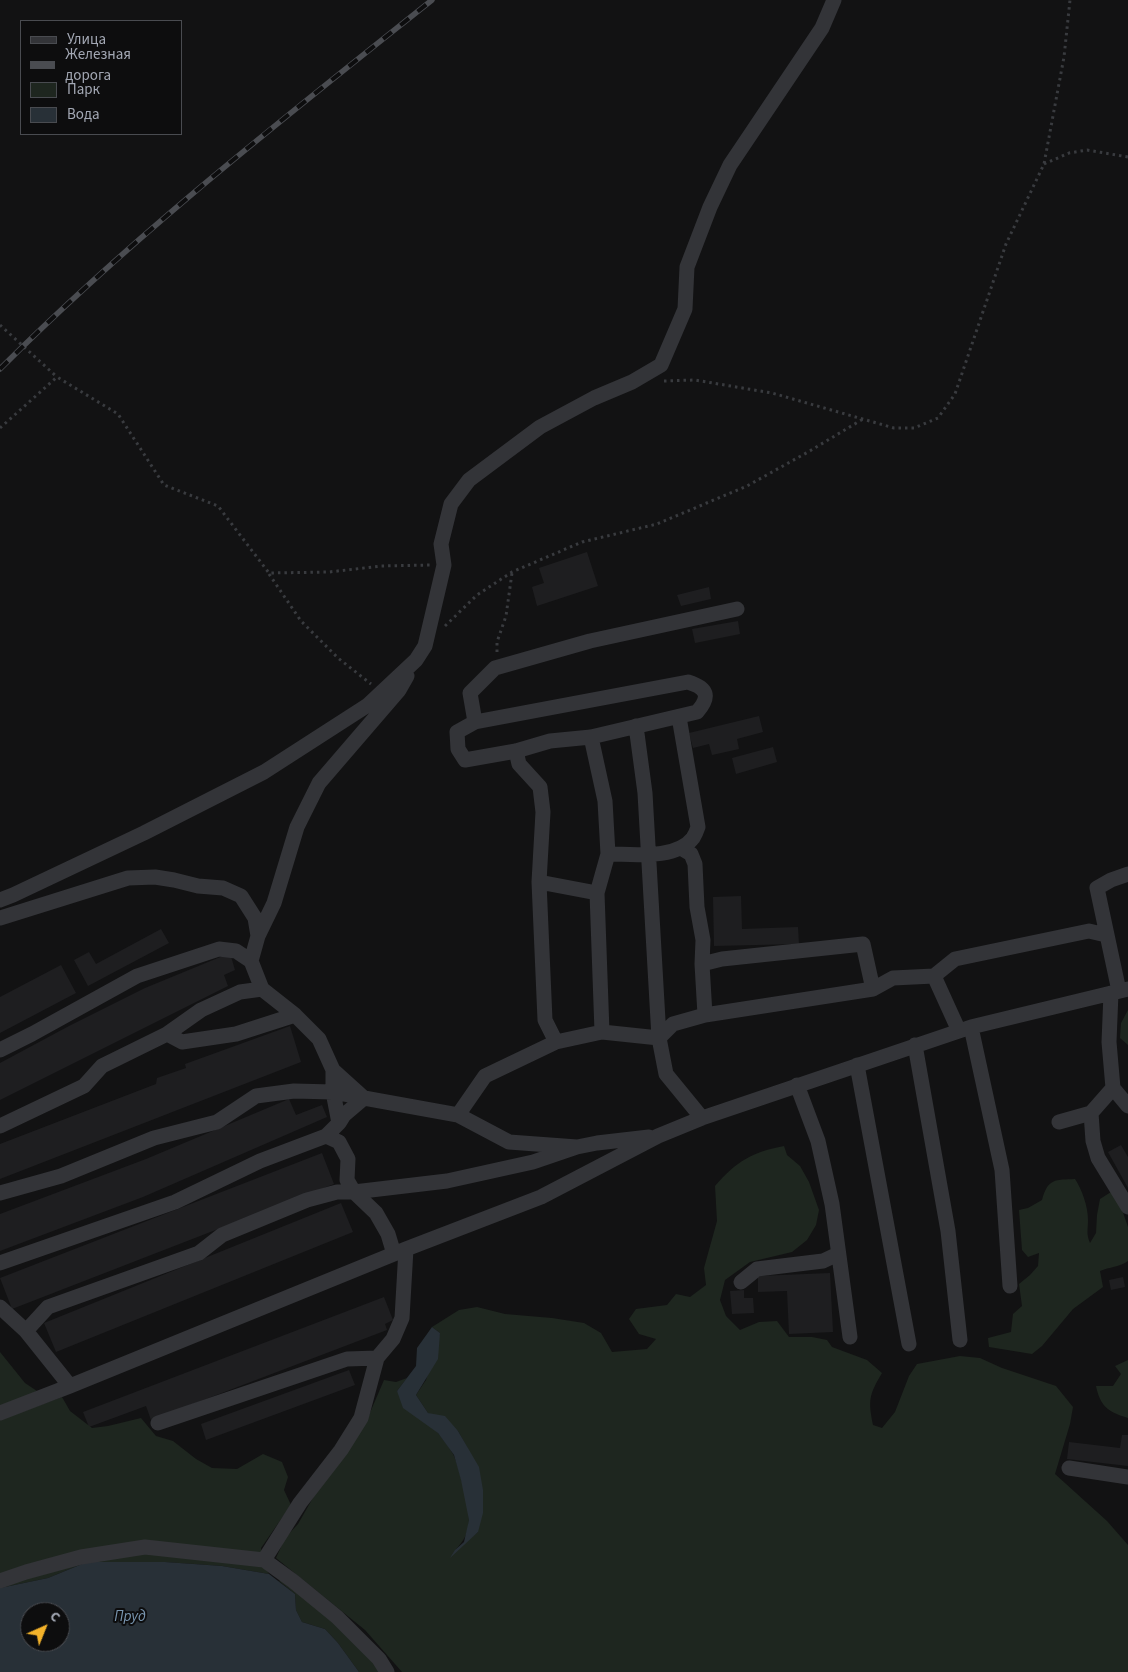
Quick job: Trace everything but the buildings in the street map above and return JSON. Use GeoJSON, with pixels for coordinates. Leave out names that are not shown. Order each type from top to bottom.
{"type":"FeatureCollection","features":[{"type":"Feature","properties":{"kind":"street"},"geometry":{"type":"LineString","coordinates":[[339,1123],[333,1092],[332,1070],[319,1038],[262,989],[251,960],[258,936],[274,903],[297,827],[319,783],[399,690],[425,646],[444,565],[441,544],[451,504],[470,480],[540,427],[594,398],[632,382],[661,365],[686,309],[687,267],[710,206],[730,165],[822,28],[834,0]]}},
{"type":"Feature","properties":{"kind":"street"},"geometry":{"type":"LineString","coordinates":[[475,722],[470,693],[495,668],[590,641],[737,609]]}},
{"type":"Feature","properties":{"kind":"street"},"geometry":{"type":"LineString","coordinates":[[0,900],[144,833],[264,772],[368,705],[416,660]]}},
{"type":"Feature","properties":{"kind":"street"},"geometry":{"type":"LineString","coordinates":[[688,682],[700,686],[705,695],[704,704],[697,712],[679,717],[591,736],[550,741],[516,751],[465,760],[458,749],[457,732],[475,722],[666,685],[688,682]]}},
{"type":"Feature","properties":{"kind":"street"},"geometry":{"type":"LineString","coordinates":[[608,854],[659,854],[680,848],[694,837],[698,827],[679,717]]}},
{"type":"Feature","properties":{"kind":"street"},"geometry":{"type":"LineString","coordinates":[[636,726],[645,793],[658,1038],[666,1074],[702,1118]]}},
{"type":"Feature","properties":{"kind":"street"},"geometry":{"type":"LineString","coordinates":[[591,736],[605,801],[608,854],[597,893],[602,1032]]}},
{"type":"Feature","properties":{"kind":"street"},"geometry":{"type":"LineString","coordinates":[[516,751],[519,764],[540,787],[543,812],[539,882],[545,1020],[556,1042]]}},
{"type":"Feature","properties":{"kind":"street"},"geometry":{"type":"LineString","coordinates":[[680,848],[691,854],[694,864],[697,907],[703,940],[702,964],[705,1015]]}},
{"type":"Feature","properties":{"kind":"street"},"geometry":{"type":"LineString","coordinates":[[1128,874],[1111,880],[1097,888],[1119,991],[1109,1042],[1114,1088],[1128,1106]]}},
{"type":"Feature","properties":{"kind":"street"},"geometry":{"type":"LineString","coordinates":[[0,918],[128,878],[156,877],[198,886],[223,888],[241,896],[255,918],[258,936]]}},
{"type":"Feature","properties":{"kind":"street"},"geometry":{"type":"LineString","coordinates":[[539,882],[597,893]]}},
{"type":"Feature","properties":{"kind":"street"},"geometry":{"type":"LineString","coordinates":[[458,1115],[484,1076],[556,1042],[602,1032],[658,1038],[673,1024],[705,1015],[873,989],[893,978],[934,976],[955,959],[1089,931],[1106,935]]}},
{"type":"Feature","properties":{"kind":"street"},"geometry":{"type":"LineString","coordinates":[[702,964],[722,959],[862,944],[873,989]]}},
{"type":"Feature","properties":{"kind":"street"},"geometry":{"type":"LineString","coordinates":[[0,1050],[137,976],[219,949],[236,951],[251,960]]}},
{"type":"Feature","properties":{"kind":"street"},"geometry":{"type":"LineString","coordinates":[[934,976],[965,1029],[1002,1170],[1010,1286]]}},
{"type":"Feature","properties":{"kind":"street"},"geometry":{"type":"LineString","coordinates":[[0,1126],[84,1086],[102,1066],[166,1034],[201,1010],[240,992],[262,989]]}},
{"type":"Feature","properties":{"kind":"street"},"geometry":{"type":"LineString","coordinates":[[0,1413],[400,1251],[541,1197],[658,1136],[702,1118],[965,1029],[1119,991]]}},
{"type":"Feature","properties":{"kind":"street"},"geometry":{"type":"LineString","coordinates":[[166,1034],[182,1042],[236,1034],[295,1016]]}},
{"type":"Feature","properties":{"kind":"street"},"geometry":{"type":"LineString","coordinates":[[915,1045],[948,1231],[960,1340]]}},
{"type":"Feature","properties":{"kind":"street"},"geometry":{"type":"LineString","coordinates":[[856,1065],[909,1344]]}},
{"type":"Feature","properties":{"kind":"street"},"geometry":{"type":"LineString","coordinates":[[332,1070],[364,1098]]}},
{"type":"Feature","properties":{"kind":"street"},"geometry":{"type":"LineString","coordinates":[[797,1085],[818,1141],[832,1204],[850,1337]]}},
{"type":"Feature","properties":{"kind":"street"},"geometry":{"type":"LineString","coordinates":[[1059,1122],[1091,1113],[1114,1088]]}},
{"type":"Feature","properties":{"kind":"street"},"geometry":{"type":"LineString","coordinates":[[0,1193],[61,1176],[154,1138],[217,1122],[256,1096],[294,1091],[333,1092],[458,1115],[509,1142],[576,1147]]}},
{"type":"Feature","properties":{"kind":"street"},"geometry":{"type":"LineString","coordinates":[[0,1263],[175,1202],[260,1161],[326,1136],[344,1115],[364,1098]]}},
{"type":"Feature","properties":{"kind":"street"},"geometry":{"type":"LineString","coordinates":[[1091,1113],[1098,1158],[1128,1207]]}},
{"type":"Feature","properties":{"kind":"street"},"geometry":{"type":"LineString","coordinates":[[264,1560],[300,1503],[340,1450],[361,1418],[377,1358],[393,1339],[402,1318],[400,1251],[376,1213],[354,1192],[347,1180],[348,1159],[339,1142],[326,1136]]}},
{"type":"Feature","properties":{"kind":"street"},"geometry":{"type":"LineString","coordinates":[[26,1331],[48,1307],[199,1253],[222,1235],[307,1200],[337,1192],[354,1192],[448,1181],[533,1162],[597,1142],[658,1136]]}},
{"type":"Feature","properties":{"kind":"street"},"geometry":{"type":"LineString","coordinates":[[741,1282],[756,1269],[823,1261],[838,1254]]}},
{"type":"Feature","properties":{"kind":"street"},"geometry":{"type":"LineString","coordinates":[[0,1307],[26,1331],[70,1386]]}},
{"type":"Feature","properties":{"kind":"street"},"geometry":{"type":"LineString","coordinates":[[158,1423],[347,1359],[377,1358]]}},
{"type":"Feature","properties":{"kind":"street"},"geometry":{"type":"LineString","coordinates":[[1069,1468],[1128,1477]]}},
{"type":"Feature","properties":{"kind":"street"},"geometry":{"type":"LineString","coordinates":[[0,1581],[81,1557],[144,1547],[264,1560],[338,1617],[379,1659],[387,1672]]}},
{"type":"Feature","properties":{"kind":"path"},"geometry":{"type":"LineString","coordinates":[[659,381],[695,380],[772,393],[894,428],[914,428],[938,418],[955,394],[1006,244],[1044,164],[1064,57],[1070,0]]}},
{"type":"Feature","properties":{"kind":"path"},"geometry":{"type":"LineString","coordinates":[[1044,164],[1069,153],[1087,150],[1128,157]]}},
{"type":"Feature","properties":{"kind":"path"},"geometry":{"type":"LineString","coordinates":[[0,325],[57,377],[118,414],[164,485],[218,506],[269,573],[301,621],[338,658],[381,693]]}},
{"type":"Feature","properties":{"kind":"path"},"geometry":{"type":"LineString","coordinates":[[0,428],[57,377]]}},
{"type":"Feature","properties":{"kind":"path"},"geometry":{"type":"LineString","coordinates":[[445,627],[477,595],[512,572],[582,542],[657,524],[747,486],[863,419]]}},
{"type":"Feature","properties":{"kind":"path"},"geometry":{"type":"LineString","coordinates":[[269,573],[329,572],[382,566],[444,565]]}},
{"type":"Feature","properties":{"kind":"path"},"geometry":{"type":"LineString","coordinates":[[495,668],[497,642],[506,616],[512,572]]}},
{"type":"Feature","properties":{"kind":"shaded area"},"geometry":{"type":"Polygon","coordinates":[[[587,552],[598,586],[537,606],[532,587],[544,583],[539,568],[587,552]]]}},
{"type":"Feature","properties":{"kind":"shaded area"},"geometry":{"type":"Polygon","coordinates":[[[709,587],[711,599],[681,606],[677,595],[709,587]]]}},
{"type":"Feature","properties":{"kind":"shaded area"},"geometry":{"type":"Polygon","coordinates":[[[738,621],[740,634],[695,643],[692,629],[738,621]]]}},
{"type":"Feature","properties":{"kind":"shaded area"},"geometry":{"type":"Polygon","coordinates":[[[759,716],[763,732],[737,739],[739,749],[712,755],[709,744],[693,748],[689,733],[759,716]]]}},
{"type":"Feature","properties":{"kind":"shaded area"},"geometry":{"type":"Polygon","coordinates":[[[773,747],[777,762],[736,774],[732,758],[773,747]]]}},
{"type":"Feature","properties":{"kind":"shaded area"},"geometry":{"type":"Polygon","coordinates":[[[741,896],[742,929],[798,927],[799,944],[714,946],[713,897],[741,896]]]}},
{"type":"Feature","properties":{"kind":"shaded area"},"geometry":{"type":"Polygon","coordinates":[[[161,929],[169,943],[88,986],[74,960],[89,952],[96,964],[161,929]]]}},
{"type":"Feature","properties":{"kind":"shaded area"},"geometry":{"type":"Polygon","coordinates":[[[230,953],[235,970],[224,975],[228,986],[0,1100],[0,1063],[145,988],[230,953]]]}},
{"type":"Feature","properties":{"kind":"shaded area"},"geometry":{"type":"Polygon","coordinates":[[[61,965],[76,993],[0,1033],[0,997],[61,965]]]}},
{"type":"Feature","properties":{"kind":"shaded area"},"geometry":{"type":"Polygon","coordinates":[[[290,1026],[301,1062],[0,1179],[0,1144],[156,1084],[157,1078],[186,1068],[185,1064],[290,1026]]]}},
{"type":"Feature","properties":{"kind":"shaded area"},"geometry":{"type":"Polygon","coordinates":[[[289,1099],[296,1115],[322,1105],[327,1117],[143,1197],[0,1251],[0,1214],[146,1159],[289,1099]]]}},
{"type":"Feature","properties":{"kind":"shaded area"},"geometry":{"type":"Polygon","coordinates":[[[1121,1145],[1128,1157],[1128,1188],[1108,1152],[1121,1145]]]}},
{"type":"Feature","properties":{"kind":"shaded area"},"geometry":{"type":"Polygon","coordinates":[[[322,1153],[334,1184],[12,1309],[0,1278],[322,1153]]]}},
{"type":"Feature","properties":{"kind":"shaded area"},"geometry":{"type":"Polygon","coordinates":[[[341,1203],[353,1232],[56,1352],[44,1323],[341,1203]]]}},
{"type":"Feature","properties":{"kind":"shaded area"},"geometry":{"type":"Polygon","coordinates":[[[830,1273],[833,1332],[789,1334],[787,1291],[758,1292],[758,1276],[830,1273]]]}},
{"type":"Feature","properties":{"kind":"shaded area"},"geometry":{"type":"Polygon","coordinates":[[[1123,1277],[1125,1287],[1111,1290],[1109,1280],[1123,1277]]]}},
{"type":"Feature","properties":{"kind":"shaded area"},"geometry":{"type":"Polygon","coordinates":[[[744,1290],[744,1298],[753,1298],[754,1313],[732,1314],[730,1291],[744,1290]]]}},
{"type":"Feature","properties":{"kind":"shaded area"},"geometry":{"type":"Polygon","coordinates":[[[384,1297],[393,1320],[385,1324],[387,1330],[151,1420],[146,1406],[89,1427],[83,1412],[384,1297]]]}},
{"type":"Feature","properties":{"kind":"shaded area"},"geometry":{"type":"Polygon","coordinates":[[[349,1370],[355,1385],[206,1440],[201,1424],[349,1370]]]}},
{"type":"Feature","properties":{"kind":"shaded area"},"geometry":{"type":"Polygon","coordinates":[[[1122,1435],[1128,1435],[1128,1466],[1067,1459],[1069,1442],[1120,1448],[1122,1435]]]}},
{"type":"Feature","properties":{"kind":"green space"},"geometry":{"type":"Polygon","coordinates":[[[1128,1010],[1128,1045],[1120,1038],[1121,1023],[1128,1010]]]}},
{"type":"Feature","properties":{"kind":"green space"},"geometry":{"type":"Polygon","coordinates":[[[784,1146],[787,1155],[800,1166],[809,1182],[819,1210],[816,1225],[807,1240],[792,1252],[750,1262],[725,1280],[720,1300],[726,1316],[740,1330],[759,1322],[777,1321],[789,1337],[812,1337],[827,1340],[832,1347],[867,1360],[882,1373],[872,1393],[870,1409],[873,1425],[882,1428],[895,1412],[909,1376],[917,1364],[960,1356],[980,1358],[1002,1368],[1056,1386],[1073,1407],[1070,1424],[1055,1474],[1107,1521],[1128,1545],[1128,1672],[402,1672],[365,1630],[276,1558],[285,1538],[298,1524],[318,1489],[366,1422],[384,1380],[396,1382],[407,1378],[397,1391],[434,1428],[453,1454],[461,1476],[469,1515],[468,1529],[465,1537],[455,1550],[478,1532],[468,1449],[458,1431],[428,1413],[416,1395],[426,1380],[440,1333],[432,1327],[459,1310],[477,1307],[505,1314],[584,1323],[601,1333],[612,1352],[647,1349],[656,1339],[639,1334],[629,1319],[636,1309],[667,1305],[676,1294],[690,1297],[706,1285],[704,1268],[717,1221],[715,1186],[731,1170],[746,1159],[763,1151],[784,1146]]]}},
{"type":"Feature","properties":{"kind":"green space"},"geometry":{"type":"Polygon","coordinates":[[[1075,1179],[1086,1204],[1090,1243],[1096,1233],[1100,1199],[1111,1192],[1118,1198],[1128,1227],[1128,1261],[1122,1265],[1100,1271],[1103,1287],[1073,1309],[1042,1346],[1032,1354],[989,1347],[988,1338],[1011,1332],[1013,1314],[1022,1306],[1019,1284],[1038,1266],[1039,1253],[1028,1257],[1022,1250],[1019,1210],[1028,1208],[1042,1200],[1047,1188],[1053,1182],[1075,1179]]]}},
{"type":"Feature","properties":{"kind":"green space"},"geometry":{"type":"Polygon","coordinates":[[[0,1352],[25,1383],[37,1391],[0,1408],[0,1352]]]}},
{"type":"Feature","properties":{"kind":"green space"},"geometry":{"type":"Polygon","coordinates":[[[1128,1360],[1128,1418],[1110,1411],[1106,1407],[1100,1399],[1096,1386],[1113,1386],[1121,1374],[1115,1366],[1128,1360]]]}},
{"type":"Feature","properties":{"kind":"green space"},"geometry":{"type":"Polygon","coordinates":[[[62,1397],[70,1411],[92,1428],[141,1418],[156,1436],[173,1441],[196,1459],[212,1468],[237,1469],[263,1454],[282,1462],[288,1477],[284,1490],[291,1505],[261,1548],[264,1566],[269,1574],[222,1566],[165,1562],[87,1562],[48,1578],[0,1588],[0,1420],[62,1397]]]}},
{"type":"Feature","properties":{"kind":"green space"},"geometry":{"type":"Polygon","coordinates":[[[283,1578],[335,1622],[382,1672],[359,1672],[338,1643],[325,1629],[302,1622],[296,1610],[295,1594],[279,1581],[283,1578]]]}},
{"type":"Feature","properties":{"kind":"water"},"geometry":{"type":"Polygon","coordinates":[[[432,1327],[440,1333],[438,1359],[416,1395],[428,1413],[445,1416],[458,1431],[479,1467],[483,1490],[483,1513],[478,1532],[450,1558],[455,1550],[464,1542],[469,1520],[454,1455],[438,1433],[403,1408],[397,1391],[416,1366],[417,1348],[432,1327]]]}},
{"type":"Feature","properties":{"kind":"water","name":"Пруд"},"geometry":{"type":"Polygon","coordinates":[[[87,1562],[165,1562],[222,1566],[269,1574],[295,1594],[296,1610],[302,1622],[325,1629],[338,1643],[359,1672],[0,1672],[0,1588],[48,1578],[87,1562]]]}},
{"type":"Feature","properties":{"kind":"railway"},"geometry":{"type":"LineString","coordinates":[[0,369],[103,271],[157,224],[266,133],[432,0]]}}]}
